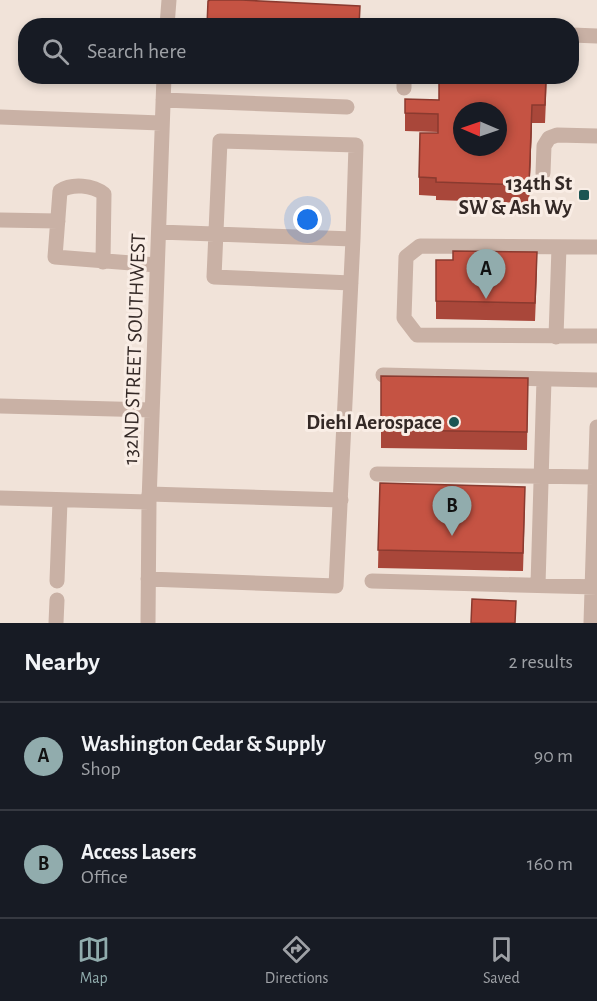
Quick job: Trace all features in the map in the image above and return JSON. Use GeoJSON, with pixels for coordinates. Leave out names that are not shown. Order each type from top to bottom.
{"type":"FeatureCollection","features":[{"type":"Feature","properties":{"kind":"street"},"geometry":{"type":"LineString","coordinates":[[168,18],[169,0]]}},
{"type":"Feature","properties":{"kind":"street"},"geometry":{"type":"LineString","coordinates":[[579,35],[597,36]]}},
{"type":"Feature","properties":{"kind":"street","name":"132ND STREET SOUTHWEST"},"geometry":{"type":"LineString","coordinates":[[148,623],[149,498],[164,84]]}},
{"type":"Feature","properties":{"kind":"street"},"geometry":{"type":"LineString","coordinates":[[163,100],[347,107]]}},
{"type":"Feature","properties":{"kind":"street"},"geometry":{"type":"LineString","coordinates":[[0,117],[161,123]]}},
{"type":"Feature","properties":{"kind":"street"},"geometry":{"type":"LineString","coordinates":[[543,173],[544,146],[549,138],[557,135],[597,136]]}},
{"type":"Feature","properties":{"kind":"street"},"geometry":{"type":"LineString","coordinates":[[148,579],[336,586],[340,500],[351,283],[353,239],[356,145],[220,141],[214,278],[351,283]]}},
{"type":"Feature","properties":{"kind":"street"},"geometry":{"type":"LineString","coordinates":[[104,262],[104,194],[97,189],[67,186],[60,191],[55,257],[104,262],[157,265]]}},
{"type":"Feature","properties":{"kind":"street"},"geometry":{"type":"LineString","coordinates":[[0,220],[58,221]]}},
{"type":"Feature","properties":{"kind":"street"},"geometry":{"type":"LineString","coordinates":[[159,232],[353,239]]}},
{"type":"Feature","properties":{"kind":"street"},"geometry":{"type":"LineString","coordinates":[[597,247],[420,246],[406,257],[404,318],[417,335],[597,336]]}},
{"type":"Feature","properties":{"kind":"street"},"geometry":{"type":"LineString","coordinates":[[556,337],[559,247]]}},
{"type":"Feature","properties":{"kind":"street"},"geometry":{"type":"LineString","coordinates":[[383,375],[597,380]]}},
{"type":"Feature","properties":{"kind":"street"},"geometry":{"type":"LineString","coordinates":[[538,585],[544,378]]}},
{"type":"Feature","properties":{"kind":"street"},"geometry":{"type":"LineString","coordinates":[[0,406],[152,410]]}},
{"type":"Feature","properties":{"kind":"street"},"geometry":{"type":"LineString","coordinates":[[591,623],[594,587],[597,427]]}},
{"type":"Feature","properties":{"kind":"street"},"geometry":{"type":"LineString","coordinates":[[377,474],[595,477]]}},
{"type":"Feature","properties":{"kind":"street"},"geometry":{"type":"LineString","coordinates":[[0,498],[60,501],[149,498],[340,500]]}},
{"type":"Feature","properties":{"kind":"street"},"geometry":{"type":"LineString","coordinates":[[57,581],[60,501]]}},
{"type":"Feature","properties":{"kind":"street"},"geometry":{"type":"LineString","coordinates":[[372,581],[594,587]]}},
{"type":"Feature","properties":{"kind":"street"},"geometry":{"type":"LineString","coordinates":[[56,623],[57,600]]}},
{"type":"Feature","properties":{"kind":"building"},"geometry":{"type":"Polygon","coordinates":[[[241,0],[360,6],[359,18],[207,18],[208,1],[241,0]]]}},
{"type":"Feature","properties":{"kind":"building"},"geometry":{"type":"Polygon","coordinates":[[[439,84],[546,84],[545,105],[532,105],[529,185],[436,182],[436,178],[419,177],[420,133],[438,133],[438,114],[405,113],[405,99],[439,100],[439,84]]]}},
{"type":"Feature","properties":{"kind":"building"},"geometry":{"type":"Polygon","coordinates":[[[453,251],[537,252],[535,303],[436,301],[436,260],[453,260],[453,251]]]}},
{"type":"Feature","properties":{"kind":"building","name":"Diehl Aerospace"},"geometry":{"type":"Polygon","coordinates":[[[381,376],[528,378],[527,432],[381,430],[381,376]]]}},
{"type":"Feature","properties":{"kind":"building"},"geometry":{"type":"Polygon","coordinates":[[[380,483],[525,487],[523,553],[378,550],[380,483]]]}},
{"type":"Feature","properties":{"kind":"building"},"geometry":{"type":"Polygon","coordinates":[[[472,599],[516,601],[515,623],[471,623],[472,599]]]}},
{"type":"Feature","properties":{"kind":"place","name":"134th St SW & Ash Wy"},"geometry":{"type":"Point","coordinates":[584,195]}},
{"type":"Feature","properties":{"kind":"place","name":"Washington Cedar & Supply"},"geometry":{"type":"Point","coordinates":[486,299]}},
{"type":"Feature","properties":{"kind":"place","name":"Diehl Aerospace"},"geometry":{"type":"Point","coordinates":[454,422]}},
{"type":"Feature","properties":{"kind":"place","name":"Access Lasers"},"geometry":{"type":"Point","coordinates":[452,536]}}]}
